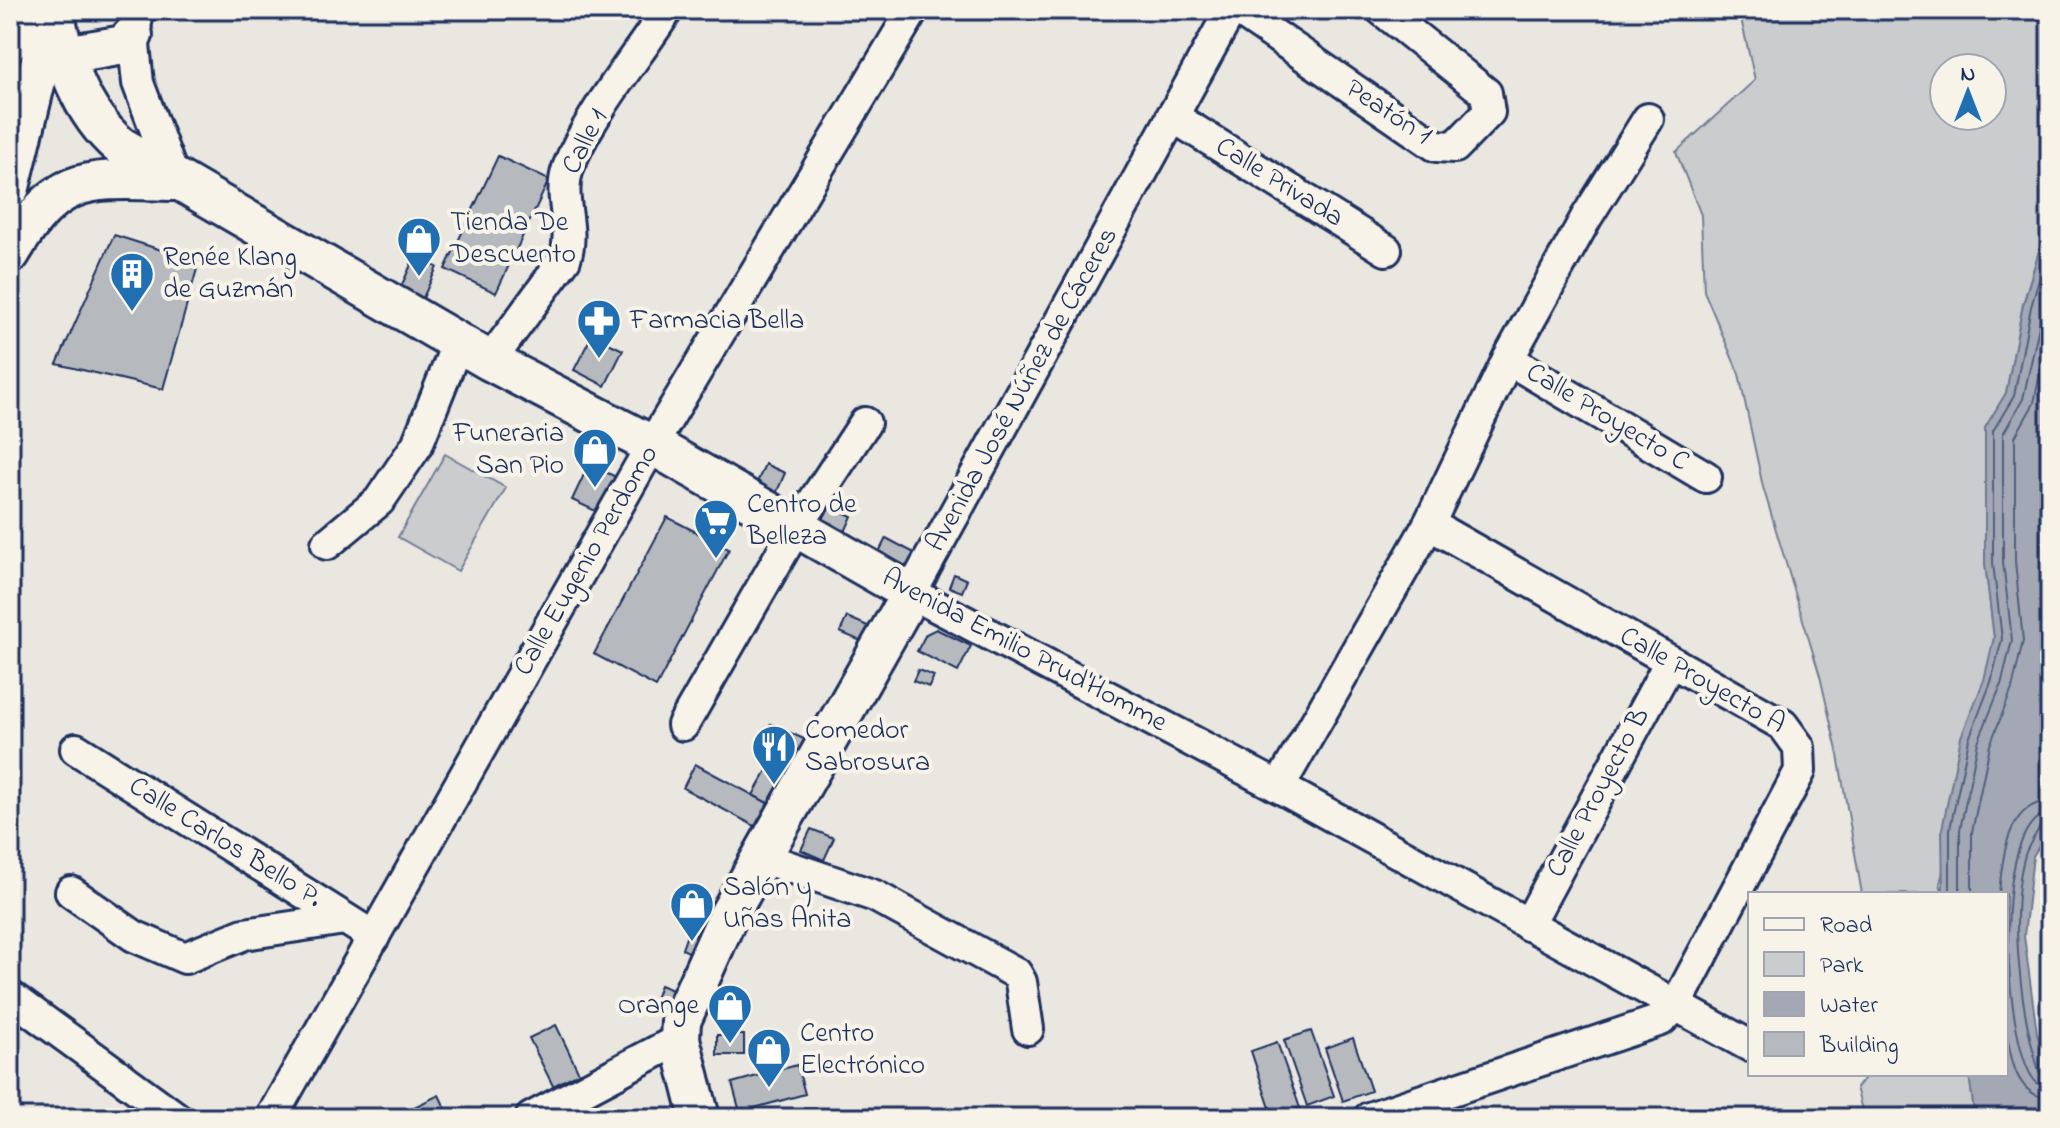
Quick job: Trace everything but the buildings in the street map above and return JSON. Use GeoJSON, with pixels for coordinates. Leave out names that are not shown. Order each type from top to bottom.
{"type":"FeatureCollection","features":[{"type":"Feature","properties":{"kind":"main road"},"geometry":{"type":"LineString","coordinates":[[10,41],[18,10]]}},
{"type":"Feature","properties":{"kind":"main road"},"geometry":{"type":"LineString","coordinates":[[10,187],[53,10]]}},
{"type":"Feature","properties":{"kind":"main road","name":"Avenida Emilio Prud'Homme"},"geometry":{"type":"LineString","coordinates":[[53,10],[65,55],[97,126],[120,146],[175,181],[490,361],[652,445],[911,593]]}},
{"type":"Feature","properties":{"kind":"main road"},"geometry":{"type":"LineString","coordinates":[[65,55],[124,45],[136,23]]}},
{"type":"Feature","properties":{"kind":"main road","name":"Avenida Emilio Prud'Homme"},"geometry":{"type":"LineString","coordinates":[[10,254],[43,205],[74,185],[126,180],[175,181]]}},
{"type":"Feature","properties":{"kind":"main road","name":"Avenida José Núñez de Cáceres"},"geometry":{"type":"LineString","coordinates":[[700,1118],[680,1039],[681,1021],[727,918],[911,593]]}},
{"type":"Feature","properties":{"kind":"street","name":"Calle 1"},"geometry":{"type":"LineString","coordinates":[[490,361],[565,259],[570,244],[570,222],[564,200],[568,168],[585,133],[667,10]]}},
{"type":"Feature","properties":{"kind":"street","name":"Calle Eugenio Perdomo"},"geometry":{"type":"LineString","coordinates":[[271,1118],[652,445],[913,10]]}},
{"type":"Feature","properties":{"kind":"street","name":"Avenida José Núñez de Cáceres"},"geometry":{"type":"LineString","coordinates":[[911,593],[1231,10]]}},
{"type":"Feature","properties":{"kind":"street","name":"Peatón 1"},"geometry":{"type":"LineString","coordinates":[[1238,10],[1436,146],[1455,147],[1489,112],[1486,93],[1382,10]]}},
{"type":"Feature","properties":{"kind":"street"},"geometry":{"type":"LineString","coordinates":[[136,23],[138,83],[175,181]]}},
{"type":"Feature","properties":{"kind":"street","name":"Calle Privada"},"geometry":{"type":"LineString","coordinates":[[1172,116],[1386,250]]}},
{"type":"Feature","properties":{"kind":"street"},"geometry":{"type":"LineString","coordinates":[[1279,787],[1429,524],[1508,359],[1586,218],[1648,119]]}},
{"type":"Feature","properties":{"kind":"street"},"geometry":{"type":"LineString","coordinates":[[327,544],[379,501],[417,445],[458,342]]}},
{"type":"Feature","properties":{"kind":"street","name":"Calle Proyecto C"},"geometry":{"type":"LineString","coordinates":[[1508,359],[1706,477]]}},
{"type":"Feature","properties":{"kind":"street"},"geometry":{"type":"LineString","coordinates":[[683,725],[796,528],[865,423]]}},
{"type":"Feature","properties":{"kind":"street","name":"Calle Proyecto A"},"geometry":{"type":"LineString","coordinates":[[1429,524],[1783,725],[1795,736],[1801,756],[1800,771],[1675,1007]]}},
{"type":"Feature","properties":{"kind":"street","name":"Avenida Emilio Prud'Homme"},"geometry":{"type":"LineString","coordinates":[[911,593],[1279,787],[1748,1045]]}},
{"type":"Feature","properties":{"kind":"street","name":"Calle Proyecto B"},"geometry":{"type":"LineString","coordinates":[[1528,925],[1670,662]]}},
{"type":"Feature","properties":{"kind":"street","name":"Calle Carlos Bello P."},"geometry":{"type":"LineString","coordinates":[[76,749],[374,937]]}},
{"type":"Feature","properties":{"kind":"street"},"geometry":{"type":"LineString","coordinates":[[763,858],[875,896],[1016,973],[1021,982],[1028,1029]]}},
{"type":"Feature","properties":{"kind":"street"},"geometry":{"type":"LineString","coordinates":[[71,892],[134,936],[185,958],[244,934],[345,919]]}},
{"type":"Feature","properties":{"kind":"street"},"geometry":{"type":"LineString","coordinates":[[10,996],[177,1118]]}},
{"type":"Feature","properties":{"kind":"street"},"geometry":{"type":"LineString","coordinates":[[1369,1118],[1654,1024],[1675,1007]]}},
{"type":"Feature","properties":{"kind":"street"},"geometry":{"type":"LineString","coordinates":[[531,1118],[680,1039]]}},
{"type":"Feature","properties":{"kind":"green space"},"geometry":{"type":"Polygon","coordinates":[[[1739,10],[2050,10],[2050,214],[2023,304],[2006,393],[1985,428],[1985,563],[1994,638],[1940,884],[1942,892],[1862,892],[1838,755],[1820,676],[1763,487],[1739,374],[1704,291],[1701,215],[1676,152],[1755,80],[1739,10]]]}},
{"type":"Feature","properties":{"kind":"green space"},"geometry":{"type":"Polygon","coordinates":[[[445,454],[506,488],[458,571],[398,537],[445,454]]]}},
{"type":"Feature","properties":{"kind":"green space"},"geometry":{"type":"Polygon","coordinates":[[[1867,1076],[1969,1076],[1975,1118],[1864,1118],[1856,1087],[1867,1076]]]}},
{"type":"Feature","properties":{"kind":"water"},"geometry":{"type":"Polygon","coordinates":[[[2050,214],[2050,829],[2033,856],[2024,936],[2037,1033],[2050,1081],[2050,1118],[1975,1118],[1969,1076],[2008,1076],[2008,892],[1943,892],[1942,829],[1961,737],[1984,680],[1994,638],[1985,563],[1985,428],[2006,393],[2023,305],[2050,214]]]}},
{"type":"Feature","properties":{"kind":"place","name":"Tienda De Descuento"},"geometry":{"type":"Point","coordinates":[419,278]}},
{"type":"Feature","properties":{"kind":"place","name":"Renée Klang de Guzmán"},"geometry":{"type":"Point","coordinates":[132,313]}},
{"type":"Feature","properties":{"kind":"place","name":"Farmacia Bella"},"geometry":{"type":"Point","coordinates":[599,360]}},
{"type":"Feature","properties":{"kind":"place","name":"Funeraria San Pio"},"geometry":{"type":"Point","coordinates":[595,489]}},
{"type":"Feature","properties":{"kind":"place","name":"Centro de Belleza"},"geometry":{"type":"Point","coordinates":[716,560]}},
{"type":"Feature","properties":{"kind":"place","name":"Comedor Sabrosura"},"geometry":{"type":"Point","coordinates":[774,786]}},
{"type":"Feature","properties":{"kind":"place","name":"Salón y Uñas Anita"},"geometry":{"type":"Point","coordinates":[692,943]}},
{"type":"Feature","properties":{"kind":"place","name":"Orange"},"geometry":{"type":"Point","coordinates":[730,1045]}},
{"type":"Feature","properties":{"kind":"place","name":"Centro Electrónico"},"geometry":{"type":"Point","coordinates":[769,1089]}}]}
